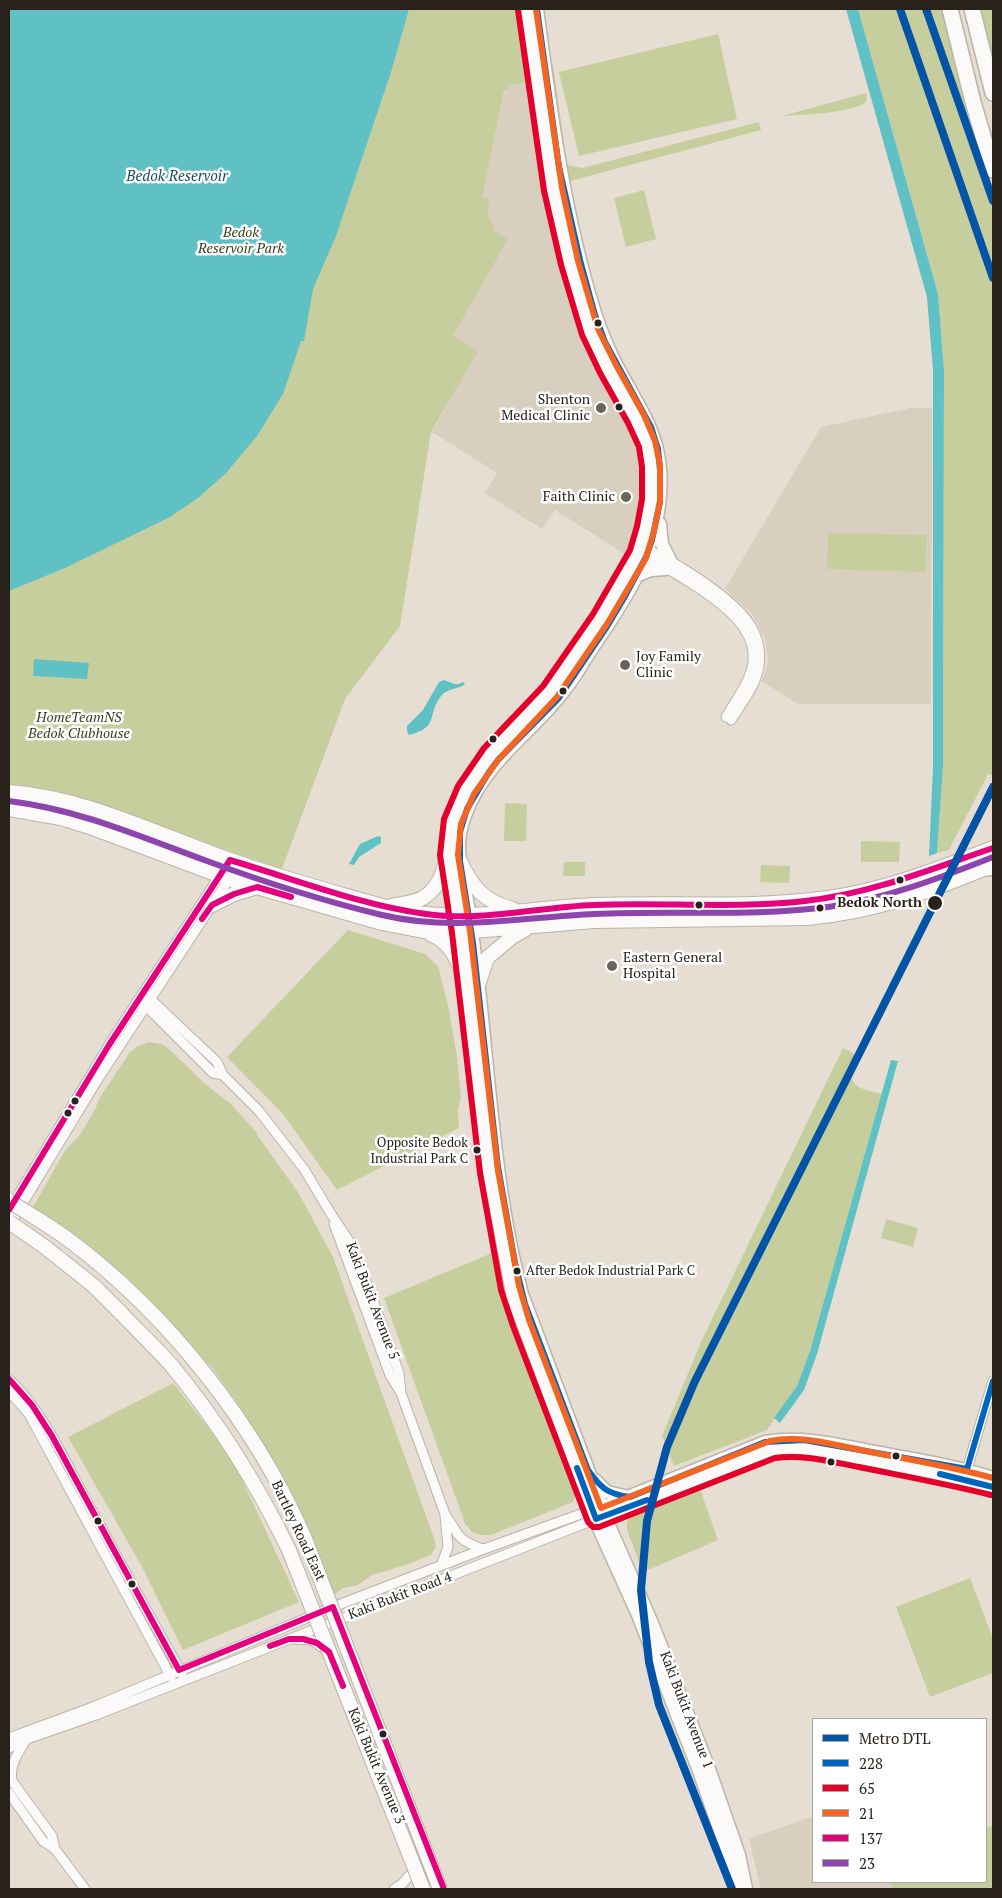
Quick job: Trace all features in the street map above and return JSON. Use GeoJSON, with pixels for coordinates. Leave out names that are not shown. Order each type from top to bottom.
{"type":"FeatureCollection","features":[{"type":"Feature","properties":{"kind":"highway"},"geometry":{"type":"LineString","coordinates":[[950,9],[975,109],[993,170]]}},
{"type":"Feature","properties":{"kind":"highway"},"geometry":{"type":"LineString","coordinates":[[972,9],[993,93]]}},
{"type":"Feature","properties":{"kind":"main road"},"geometry":{"type":"LineString","coordinates":[[527,9],[553,190],[578,291],[596,346],[636,419],[648,449],[651,472],[651,500],[643,552],[636,576],[608,625],[558,698],[498,760],[481,783],[462,821],[459,844],[464,916],[473,989],[498,1167],[515,1263],[525,1304],[588,1470],[599,1513]]}},
{"type":"Feature","properties":{"kind":"main road"},"geometry":{"type":"LineString","coordinates":[[537,9],[559,167],[573,234],[600,329],[616,365],[645,414],[656,440],[660,459],[662,544],[669,565],[636,576]]}},
{"type":"Feature","properties":{"kind":"main road"},"geometry":{"type":"LineString","coordinates":[[386,907],[423,897],[439,881],[445,869],[449,838],[456,811],[473,779],[491,754],[544,700],[561,678],[643,552],[655,529],[660,502]]}},
{"type":"Feature","properties":{"kind":"main road"},"geometry":{"type":"LineString","coordinates":[[9,792],[59,800],[95,810],[235,862],[386,907],[427,914],[464,916],[593,905],[775,904],[815,900],[856,893],[888,884],[993,848]]}},
{"type":"Feature","properties":{"kind":"main road"},"geometry":{"type":"LineString","coordinates":[[9,809],[60,818],[257,887],[382,923],[423,931],[466,932],[594,921],[777,919],[834,916],[876,908],[909,898],[991,867]]}},
{"type":"Feature","properties":{"kind":"main road"},"geometry":{"type":"LineString","coordinates":[[449,838],[450,861],[464,916]]}},
{"type":"Feature","properties":{"kind":"main road"},"geometry":{"type":"LineString","coordinates":[[460,861],[475,888],[483,895],[500,906],[523,911]]}},
{"type":"Feature","properties":{"kind":"main road"},"geometry":{"type":"LineString","coordinates":[[212,905],[234,894],[257,887]]}},
{"type":"Feature","properties":{"kind":"main road"},"geometry":{"type":"LineString","coordinates":[[473,989],[488,958],[512,937],[531,927]]}},
{"type":"Feature","properties":{"kind":"main road"},"geometry":{"type":"LineString","coordinates":[[423,931],[438,937],[450,947],[473,989],[489,1172],[510,1288],[521,1323],[599,1513]]}},
{"type":"Feature","properties":{"kind":"main road","name":"Bartley Road East"},"geometry":{"type":"LineString","coordinates":[[9,1201],[68,1240],[131,1294],[186,1352],[251,1440],[283,1493],[308,1546],[440,1889]]}},
{"type":"Feature","properties":{"kind":"main road","name":"Bartley Road East"},"geometry":{"type":"LineString","coordinates":[[9,1222],[45,1246],[94,1286],[122,1314],[171,1365],[204,1407],[236,1454],[265,1501],[289,1550],[424,1889]]}},
{"type":"Feature","properties":{"kind":"main road"},"geometry":{"type":"LineString","coordinates":[[599,1513],[630,1497],[755,1446],[779,1440],[804,1440],[966,1474],[993,1487]]}},
{"type":"Feature","properties":{"kind":"main road"},"geometry":{"type":"LineString","coordinates":[[599,1513],[784,1447],[811,1449],[993,1478]]}},
{"type":"Feature","properties":{"kind":"main road"},"geometry":{"type":"LineString","coordinates":[[588,1470],[607,1492],[630,1497]]}},
{"type":"Feature","properties":{"kind":"main road","name":"Kaki Bukit Avenue 1"},"geometry":{"type":"LineString","coordinates":[[599,1513],[699,1771],[731,1863],[737,1889]]}},
{"type":"Feature","properties":{"kind":"main road","name":"Kaki Bukit Avenue 1"},"geometry":{"type":"LineString","coordinates":[[599,1513],[652,1623],[708,1766],[739,1855],[746,1889]]}},
{"type":"Feature","properties":{"kind":"street"},"geometry":{"type":"LineString","coordinates":[[643,552],[695,577],[743,616],[754,631],[759,649],[759,667],[754,682],[742,703],[729,719],[751,672],[753,655],[750,638],[741,624],[722,606],[669,565]]}},
{"type":"Feature","properties":{"kind":"street"},"geometry":{"type":"LineString","coordinates":[[9,1227],[145,999],[235,862]]}},
{"type":"Feature","properties":{"kind":"street"},"geometry":{"type":"LineString","coordinates":[[9,1210],[109,1044],[145,999],[212,905],[225,877]]}},
{"type":"Feature","properties":{"kind":"street","name":"Kaki Bukit Avenue 5"},"geometry":{"type":"LineString","coordinates":[[145,999],[217,1062],[223,1075],[280,1136],[304,1169],[331,1214],[390,1375],[401,1393],[445,1514]]}},
{"type":"Feature","properties":{"kind":"street"},"geometry":{"type":"LineString","coordinates":[[9,1379],[31,1403],[65,1461],[184,1679]]}},
{"type":"Feature","properties":{"kind":"street"},"geometry":{"type":"LineString","coordinates":[[966,1474],[993,1381]]}},
{"type":"Feature","properties":{"kind":"street"},"geometry":{"type":"LineString","coordinates":[[9,1391],[29,1414],[173,1684]]}},
{"type":"Feature","properties":{"kind":"street","name":"Kaki Bukit Road 4"},"geometry":{"type":"LineString","coordinates":[[9,1738],[93,1707],[333,1607],[484,1549],[599,1513]]}},
{"type":"Feature","properties":{"kind":"street","name":"Kaki Bukit Road 4"},"geometry":{"type":"LineString","coordinates":[[9,1748],[26,1739],[96,1715],[289,1638],[319,1628],[599,1513]]}},
{"type":"Feature","properties":{"kind":"street"},"geometry":{"type":"LineString","coordinates":[[445,1514],[459,1536],[465,1541],[484,1549]]}},
{"type":"Feature","properties":{"kind":"street"},"geometry":{"type":"LineString","coordinates":[[442,1566],[448,1547],[445,1514]]}},
{"type":"Feature","properties":{"kind":"street","name":"Kaki Bukit Avenue 3"},"geometry":{"type":"LineString","coordinates":[[333,1607],[444,1889]]}},
{"type":"Feature","properties":{"kind":"street","name":"Kaki Bukit Avenue 3"},"geometry":{"type":"LineString","coordinates":[[314,1615],[418,1866],[424,1889]]}},
{"type":"Feature","properties":{"kind":"street"},"geometry":{"type":"LineString","coordinates":[[289,1638],[311,1640],[329,1652]]}},
{"type":"Feature","properties":{"kind":"street"},"geometry":{"type":"LineString","coordinates":[[26,1739],[13,1762],[10,1779],[52,1836],[55,1849]]}},
{"type":"Feature","properties":{"kind":"street"},"geometry":{"type":"LineString","coordinates":[[9,1793],[43,1841],[55,1849],[85,1889]]}},
{"type":"Feature","properties":{"kind":"street"},"geometry":{"type":"LineString","coordinates":[[394,1889],[402,1884],[418,1866]]}},
{"type":"Feature","properties":{"kind":"shaded area"},"geometry":{"type":"Polygon","coordinates":[[[533,81],[607,380],[635,440],[644,480],[643,511],[636,538],[628,556],[555,510],[542,529],[485,493],[497,473],[432,432],[477,351],[453,336],[507,239],[492,230],[492,224],[482,198],[504,94],[509,85],[533,81]]]}},
{"type":"Feature","properties":{"kind":"shaded area"},"geometry":{"type":"Polygon","coordinates":[[[910,408],[932,408],[931,704],[798,704],[761,681],[765,674],[768,659],[765,639],[752,614],[725,589],[821,427],[910,408]]]}},
{"type":"Feature","properties":{"kind":"shaded area"},"geometry":{"type":"Polygon","coordinates":[[[812,1816],[812,1883],[890,1883],[893,1889],[761,1889],[749,1839],[812,1816]]]}},
{"type":"Feature","properties":{"kind":"green space","name":"Bedok Reservoir Park"},"geometry":{"type":"Polygon","coordinates":[[[9,9],[522,9],[533,81],[511,85],[504,92],[482,198],[490,199],[488,213],[494,225],[492,230],[508,239],[453,336],[478,351],[431,432],[400,626],[345,699],[282,869],[87,800],[48,790],[9,784],[9,9]]]}},
{"type":"Feature","properties":{"kind":"green space"},"geometry":{"type":"Polygon","coordinates":[[[858,9],[945,9],[979,145],[993,187],[993,775],[988,774],[949,850],[937,853],[943,766],[944,370],[938,294],[858,9]]]}},
{"type":"Feature","properties":{"kind":"green space"},"geometry":{"type":"Polygon","coordinates":[[[975,9],[993,9],[993,84],[975,9]]]}},
{"type":"Feature","properties":{"kind":"green space"},"geometry":{"type":"Polygon","coordinates":[[[718,34],[737,119],[579,156],[559,72],[718,34]]]}},
{"type":"Feature","properties":{"kind":"green space"},"geometry":{"type":"Polygon","coordinates":[[[553,65],[567,165],[582,168],[759,122],[761,130],[570,181],[566,178],[547,66],[553,65]]]}},
{"type":"Feature","properties":{"kind":"green space"},"geometry":{"type":"Polygon","coordinates":[[[866,93],[867,101],[852,108],[827,113],[782,116],[866,93]]]}},
{"type":"Feature","properties":{"kind":"green space"},"geometry":{"type":"Polygon","coordinates":[[[644,190],[656,239],[626,247],[614,198],[644,190]]]}},
{"type":"Feature","properties":{"kind":"green space"},"geometry":{"type":"Polygon","coordinates":[[[828,533],[927,535],[925,572],[827,569],[828,533]]]}},
{"type":"Feature","properties":{"kind":"green space"},"geometry":{"type":"Polygon","coordinates":[[[505,803],[527,804],[526,841],[504,841],[505,803]]]}},
{"type":"Feature","properties":{"kind":"green space"},"geometry":{"type":"Polygon","coordinates":[[[861,841],[900,842],[899,862],[861,862],[861,841]]]}},
{"type":"Feature","properties":{"kind":"green space"},"geometry":{"type":"Polygon","coordinates":[[[564,862],[585,862],[585,876],[563,876],[564,862]]]}},
{"type":"Feature","properties":{"kind":"green space"},"geometry":{"type":"Polygon","coordinates":[[[761,865],[790,866],[789,883],[760,882],[761,865]]]}},
{"type":"Feature","properties":{"kind":"green space"},"geometry":{"type":"Polygon","coordinates":[[[348,930],[425,954],[438,966],[449,1010],[457,1057],[461,1097],[458,1110],[459,1128],[337,1190],[283,1114],[227,1057],[348,930]]]}},
{"type":"Feature","properties":{"kind":"green space"},"geometry":{"type":"Polygon","coordinates":[[[149,1042],[162,1044],[168,1048],[204,1083],[232,1105],[258,1134],[298,1192],[333,1257],[434,1538],[436,1547],[431,1555],[372,1575],[358,1585],[343,1588],[334,1595],[274,1462],[236,1401],[213,1369],[124,1275],[108,1265],[72,1235],[33,1207],[64,1152],[79,1136],[102,1094],[130,1052],[138,1046],[149,1042]]]}},
{"type":"Feature","properties":{"kind":"green space"},"geometry":{"type":"Polygon","coordinates":[[[843,1048],[858,1056],[851,1074],[854,1083],[862,1088],[882,1094],[810,1351],[797,1386],[767,1430],[674,1466],[662,1436],[701,1342],[843,1048]]]}},
{"type":"Feature","properties":{"kind":"green space"},"geometry":{"type":"Polygon","coordinates":[[[886,1219],[918,1228],[913,1247],[881,1238],[886,1219]]]}},
{"type":"Feature","properties":{"kind":"green space"},"geometry":{"type":"Polygon","coordinates":[[[492,1253],[506,1315],[577,1492],[573,1502],[491,1535],[484,1535],[472,1532],[466,1526],[384,1298],[492,1253]]]}},
{"type":"Feature","properties":{"kind":"green space"},"geometry":{"type":"Polygon","coordinates":[[[173,1383],[232,1458],[299,1602],[183,1650],[141,1565],[68,1437],[173,1383]]]}},
{"type":"Feature","properties":{"kind":"green space"},"geometry":{"type":"Polygon","coordinates":[[[698,1483],[718,1540],[643,1572],[627,1530],[627,1521],[630,1514],[634,1510],[698,1483]]]}},
{"type":"Feature","properties":{"kind":"green space"},"geometry":{"type":"Polygon","coordinates":[[[970,1578],[993,1639],[993,1673],[930,1697],[896,1607],[970,1578]]]}},
{"type":"Feature","properties":{"kind":"green space"},"geometry":{"type":"Polygon","coordinates":[[[993,1825],[993,1889],[893,1889],[890,1883],[987,1883],[987,1828],[993,1825]]]}},
{"type":"Feature","properties":{"kind":"water","name":"Bedok Reservoir"},"geometry":{"type":"Polygon","coordinates":[[[9,9],[409,9],[391,72],[336,236],[313,289],[304,341],[301,341],[283,394],[257,436],[226,473],[198,498],[170,517],[65,568],[9,591],[9,9]]]}},
{"type":"Feature","properties":{"kind":"water"},"geometry":{"type":"Polygon","coordinates":[[[846,9],[858,9],[938,294],[944,370],[943,766],[937,853],[929,856],[933,767],[933,370],[927,297],[846,9]]]}},
{"type":"Feature","properties":{"kind":"water"},"geometry":{"type":"Polygon","coordinates":[[[34,659],[89,663],[87,679],[33,676],[34,659]]]}},
{"type":"Feature","properties":{"kind":"water"},"geometry":{"type":"Polygon","coordinates":[[[444,680],[456,684],[463,682],[465,684],[443,693],[434,709],[429,724],[419,732],[409,735],[407,726],[423,710],[439,682],[444,680]]]}},
{"type":"Feature","properties":{"kind":"water"},"geometry":{"type":"Polygon","coordinates":[[[378,836],[381,837],[381,843],[359,857],[354,865],[349,864],[360,844],[378,836]]]}},
{"type":"Feature","properties":{"kind":"water"},"geometry":{"type":"Polygon","coordinates":[[[891,1060],[898,1061],[817,1354],[804,1390],[780,1423],[774,1418],[797,1386],[810,1351],[891,1060]]]}},
{"type":"Feature","properties":{"kind":"metro line","name":"DTL"},"geometry":{"type":"LineString","coordinates":[[900,9],[993,278]]}},
{"type":"Feature","properties":{"kind":"metro line","name":"DTL"},"geometry":{"type":"LineString","coordinates":[[926,9],[993,201]]}},
{"type":"Feature","properties":{"kind":"metro line","name":"DTL"},"geometry":{"type":"LineString","coordinates":[[732,1889],[659,1705],[649,1662],[641,1590],[647,1521],[667,1447],[695,1381],[993,787]]}},
{"type":"Feature","properties":{"kind":"transit line","name":"21"},"geometry":{"type":"LineString","coordinates":[[536,9],[562,188],[578,261],[598,329],[644,415],[655,441],[660,465],[660,501],[646,558],[607,624],[557,697],[498,760],[474,794],[461,824],[458,855],[470,931],[498,1171],[519,1286],[529,1320],[601,1508],[770,1441],[781,1439],[827,1443],[944,1466],[993,1478]]}},
{"type":"Feature","properties":{"kind":"transit line","name":"228"},"geometry":{"type":"LineString","coordinates":[[537,9],[559,167],[580,260],[595,315],[605,342],[651,427],[658,449],[660,502],[652,540],[646,557],[608,625],[558,699],[498,760],[489,772],[467,809],[460,832],[460,861],[473,943],[498,1167],[515,1263],[525,1304],[588,1470],[605,1489],[622,1496],[630,1497],[765,1442],[804,1440],[967,1469],[993,1381]]}},
{"type":"Feature","properties":{"kind":"transit line","name":"65"},"geometry":{"type":"LineString","coordinates":[[518,10],[544,191],[561,265],[582,335],[639,447],[642,467],[642,499],[630,550],[593,614],[543,686],[484,748],[458,786],[444,819],[440,855],[452,933],[480,1173],[501,1290],[588,1522],[593,1527],[599,1527],[775,1458],[786,1457],[828,1461],[991,1495]]}},
{"type":"Feature","properties":{"kind":"transit line","name":"23"},"geometry":{"type":"LineString","coordinates":[[9,801],[35,805],[85,818],[294,891],[338,904],[382,915],[435,922],[488,922],[624,913],[770,912],[828,907],[891,893],[933,880],[993,857]]}},
{"type":"Feature","properties":{"kind":"transit line","name":"137"},"geometry":{"type":"LineString","coordinates":[[9,1210],[109,1045],[230,860],[327,891],[401,910],[447,916],[468,916],[573,906],[620,904],[752,905],[829,898],[877,887],[993,848]]}},
{"type":"Feature","properties":{"kind":"transit line","name":"137"},"geometry":{"type":"LineString","coordinates":[[202,919],[212,905],[234,894],[257,887],[291,897]]}},
{"type":"Feature","properties":{"kind":"transit line","name":"137"},"geometry":{"type":"LineString","coordinates":[[9,1379],[32,1405],[52,1436],[179,1670],[333,1607],[444,1889]]}},
{"type":"Feature","properties":{"kind":"transit line","name":"228"},"geometry":{"type":"LineString","coordinates":[[577,1468],[596,1519],[647,1500]]}},
{"type":"Feature","properties":{"kind":"transit line","name":"228"},"geometry":{"type":"LineString","coordinates":[[940,1474],[993,1487]]}},
{"type":"Feature","properties":{"kind":"transit line","name":"137"},"geometry":{"type":"LineString","coordinates":[[270,1646],[289,1639],[303,1639],[317,1643],[329,1652],[343,1686]]}},
{"type":"Feature","properties":{"kind":"place","name":"Shenton Medical Clinic"},"geometry":{"type":"Point","coordinates":[601,408]}},
{"type":"Feature","properties":{"kind":"place","name":"Faith Clinic"},"geometry":{"type":"Point","coordinates":[626,497]}},
{"type":"Feature","properties":{"kind":"place","name":"Joy Family Clinic"},"geometry":{"type":"Point","coordinates":[625,665]}},
{"type":"Feature","properties":{"kind":"place","name":"Bedok North"},"geometry":{"type":"Point","coordinates":[935,903]}},
{"type":"Feature","properties":{"kind":"place","name":"Eastern General Hospital"},"geometry":{"type":"Point","coordinates":[612,966]}},
{"type":"Feature","properties":{"kind":"place","name":"Opposite Bedok Industrial Park C"},"geometry":{"type":"Point","coordinates":[477,1150]}},
{"type":"Feature","properties":{"kind":"place","name":"After Bedok Industrial Park C"},"geometry":{"type":"Point","coordinates":[517,1271]}},
{"type":"Feature","properties":{"kind":"park label","name":"HomeTeamNS Bedok Clubhouse"},"geometry":{"type":"Point","coordinates":[79,726]}}]}
